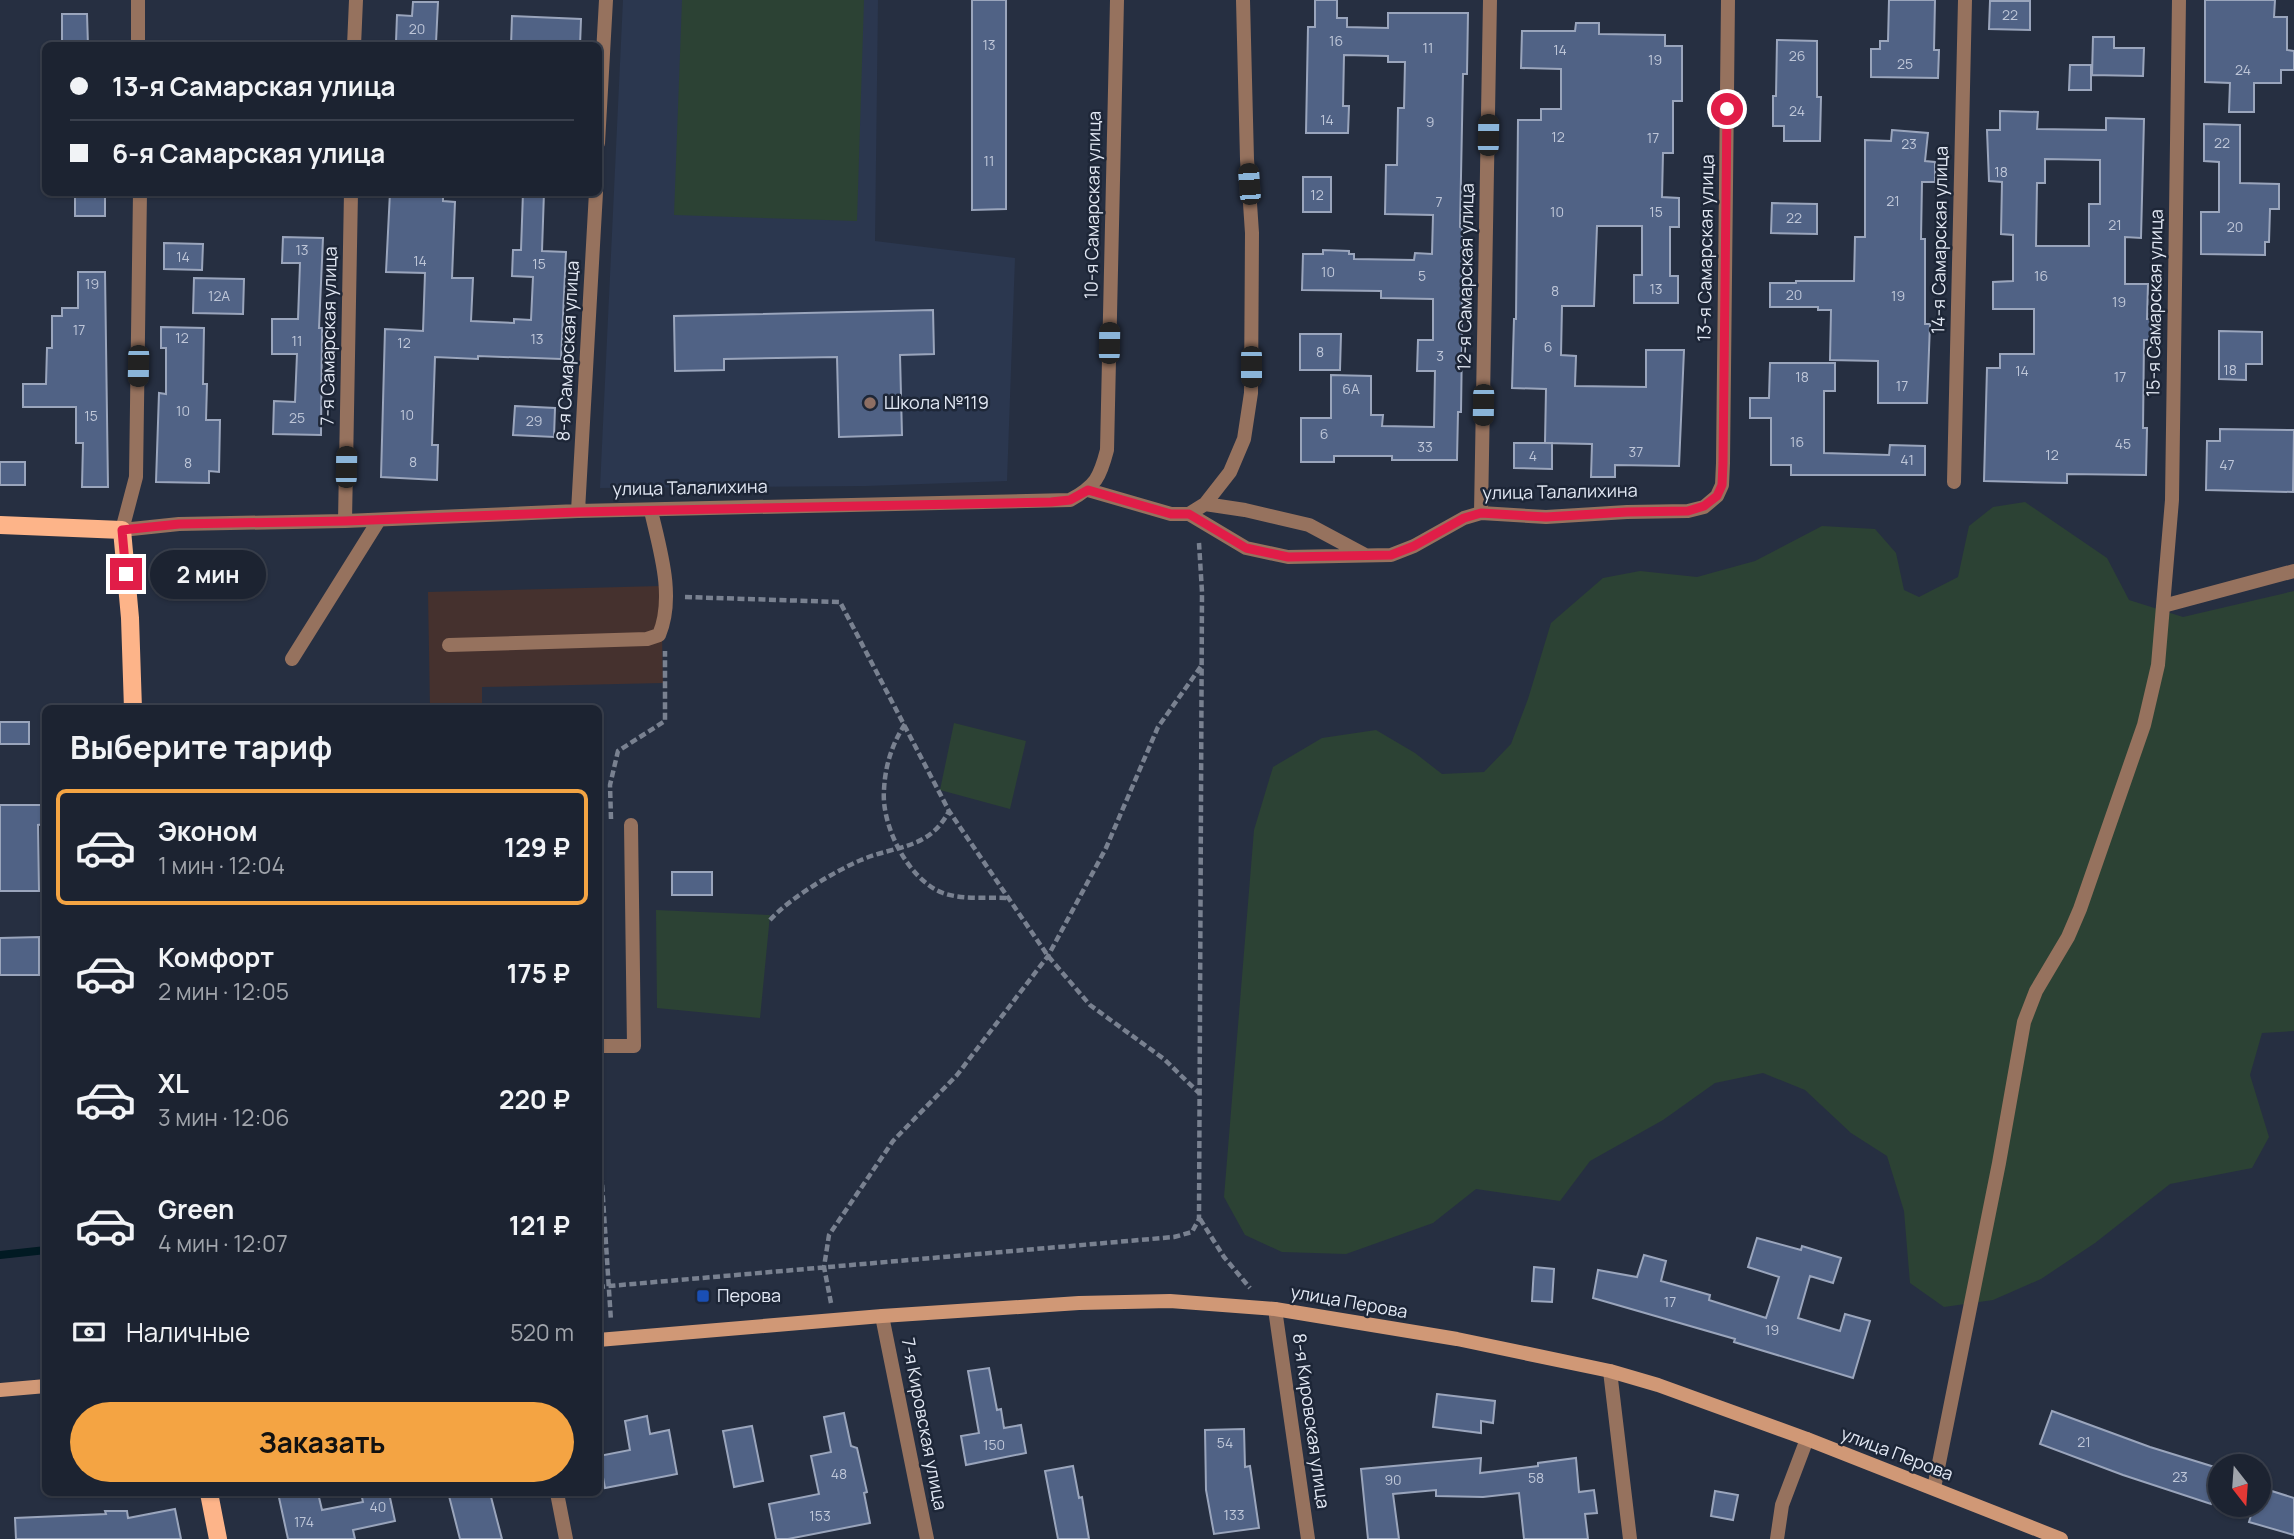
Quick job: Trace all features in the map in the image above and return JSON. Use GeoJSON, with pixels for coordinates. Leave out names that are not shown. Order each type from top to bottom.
{"type":"FeatureCollection","features":[{"type":"Feature","properties":{"kind":"main road","name":"улица Талалихина"},"geometry":{"type":"LineString","coordinates":[[0,525],[122,530]]}},
{"type":"Feature","properties":{"kind":"main road"},"geometry":{"type":"LineString","coordinates":[[122,530],[134,705]]}},
{"type":"Feature","properties":{"kind":"main road"},"geometry":{"type":"LineString","coordinates":[[210,1496],[218,1539]]}},
{"type":"Feature","properties":{"kind":"street"},"geometry":{"type":"LineString","coordinates":[[138,0],[138,42]]}},
{"type":"Feature","properties":{"kind":"street"},"geometry":{"type":"LineString","coordinates":[[354,42],[356,0]]}},
{"type":"Feature","properties":{"kind":"street"},"geometry":{"type":"LineString","coordinates":[[602,72],[606,0]]}},
{"type":"Feature","properties":{"kind":"street","name":"10-я Самарская улица"},"geometry":{"type":"LineString","coordinates":[[1088,490],[1101,474],[1107,450],[1117,0]]}},
{"type":"Feature","properties":{"kind":"street"},"geometry":{"type":"LineString","coordinates":[[1189,514],[1205,504],[1230,472],[1244,439],[1251,393],[1252,233],[1243,0]]}},
{"type":"Feature","properties":{"kind":"street","name":"12-я Самарская улица"},"geometry":{"type":"LineString","coordinates":[[1481,513],[1490,0]]}},
{"type":"Feature","properties":{"kind":"street","name":"13-я Самарская улица"},"geometry":{"type":"LineString","coordinates":[[1717,496],[1722,485],[1723,463],[1728,0]]}},
{"type":"Feature","properties":{"kind":"street","name":"14-я Самарская улица"},"geometry":{"type":"LineString","coordinates":[[1954,482],[1965,0]]}},
{"type":"Feature","properties":{"kind":"street","name":"15-я Самарская улица"},"geometry":{"type":"LineString","coordinates":[[1934,1489],[1999,1163],[2024,1022],[2036,991],[2068,937],[2080,909],[2144,725],[2158,665],[2172,500],[2179,0]]}},
{"type":"Feature","properties":{"kind":"street"},"geometry":{"type":"LineString","coordinates":[[122,530],[136,477],[140,196]]}},
{"type":"Feature","properties":{"kind":"street","name":"7-я Самарская улица"},"geometry":{"type":"LineString","coordinates":[[345,521],[351,196]]}},
{"type":"Feature","properties":{"kind":"street","name":"8-я Самарская улица"},"geometry":{"type":"LineString","coordinates":[[578,512],[596,196]]}},
{"type":"Feature","properties":{"kind":"street","name":"улица Талалихина"},"geometry":{"type":"LineString","coordinates":[[122,530],[179,524],[1051,502],[1070,500],[1088,490],[1171,514],[1189,514],[1246,548],[1288,557],[1391,555],[1414,546],[1464,518],[1481,513],[1546,517],[1688,511],[1704,506],[1717,496]]}},
{"type":"Feature","properties":{"kind":"street"},"geometry":{"type":"LineString","coordinates":[[1205,504],[1309,525],[1366,555]]}},
{"type":"Feature","properties":{"kind":"street"},"geometry":{"type":"LineString","coordinates":[[449,645],[647,639],[659,635],[666,619],[665,596],[663,565],[651,510]]}},
{"type":"Feature","properties":{"kind":"street"},"geometry":{"type":"LineString","coordinates":[[292,659],[379,520]]}},
{"type":"Feature","properties":{"kind":"street"},"geometry":{"type":"LineString","coordinates":[[2163,606],[2294,571]]}},
{"type":"Feature","properties":{"kind":"street"},"geometry":{"type":"LineString","coordinates":[[602,1046],[634,1046],[631,825]]}},
{"type":"Feature","properties":{"kind":"street","name":"улица Перова"},"geometry":{"type":"LineString","coordinates":[[605,1340],[882,1316],[1079,1303],[1170,1301],[1275,1309],[1457,1339],[1610,1371],[1658,1385],[1807,1439],[2060,1539]]}},
{"type":"Feature","properties":{"kind":"street","name":"8-я Кировская улица"},"geometry":{"type":"LineString","coordinates":[[1275,1309],[1308,1539]]}},
{"type":"Feature","properties":{"kind":"street","name":"7-я Кировская улица"},"geometry":{"type":"LineString","coordinates":[[882,1316],[927,1539]]}},
{"type":"Feature","properties":{"kind":"street"},"geometry":{"type":"LineString","coordinates":[[1610,1371],[1630,1539]]}},
{"type":"Feature","properties":{"kind":"street"},"geometry":{"type":"LineString","coordinates":[[0,1390],[42,1386]]}},
{"type":"Feature","properties":{"kind":"street"},"geometry":{"type":"LineString","coordinates":[[1777,1539],[1782,1505],[1807,1439]]}},
{"type":"Feature","properties":{"kind":"street"},"geometry":{"type":"LineString","coordinates":[[558,1496],[566,1539]]}},
{"type":"Feature","properties":{"kind":"path"},"geometry":{"type":"LineString","coordinates":[[602,1287],[1174,1237],[1192,1232],[1199,1219],[1202,592],[1199,545],[1189,514]]}},
{"type":"Feature","properties":{"kind":"path"},"geometry":{"type":"LineString","coordinates":[[665,596],[841,602],[949,811],[1048,956],[1090,1005],[1164,1059],[1200,1094]]}},
{"type":"Feature","properties":{"kind":"path"},"geometry":{"type":"LineString","coordinates":[[611,827],[610,785],[618,751],[664,721],[666,619]]}},
{"type":"Feature","properties":{"kind":"path"},"geometry":{"type":"LineString","coordinates":[[834,1321],[824,1267],[829,1235],[893,1141],[957,1075],[1048,956],[1106,848],[1158,727],[1202,664]]}},
{"type":"Feature","properties":{"kind":"path"},"geometry":{"type":"LineString","coordinates":[[905,724],[893,742],[883,793],[899,849],[913,871],[931,887],[969,897],[1008,898]]}},
{"type":"Feature","properties":{"kind":"path"},"geometry":{"type":"LineString","coordinates":[[770,920],[791,899],[845,867],[932,835],[942,825],[949,811]]}},
{"type":"Feature","properties":{"kind":"path"},"geometry":{"type":"LineString","coordinates":[[602,1182],[609,1286],[605,1340]]}},
{"type":"Feature","properties":{"kind":"path"},"geometry":{"type":"LineString","coordinates":[[1199,1219],[1224,1257],[1250,1288],[1275,1309]]}},
{"type":"Feature","properties":{"kind":"shaded area"},"geometry":{"type":"Polygon","coordinates":[[[623,0],[878,0],[875,241],[1015,258],[1007,481],[866,486],[600,488],[623,0]]]}},
{"type":"Feature","properties":{"kind":"shaded area"},"geometry":{"type":"Polygon","coordinates":[[[661,586],[663,683],[482,687],[482,705],[430,705],[428,592],[661,586]]]}},
{"type":"Feature","properties":{"kind":"green space"},"geometry":{"type":"Polygon","coordinates":[[[682,0],[864,0],[857,221],[674,215],[682,0]]]}},
{"type":"Feature","properties":{"kind":"green space"},"geometry":{"type":"Polygon","coordinates":[[[2025,502],[2107,558],[2129,600],[2183,617],[2294,591],[2294,1031],[2262,1033],[2250,1075],[2269,1137],[2252,1168],[2170,1184],[2095,1243],[2041,1279],[1993,1300],[1944,1307],[1910,1283],[1904,1211],[1887,1156],[1851,1133],[1805,1090],[1763,1073],[1715,1083],[1663,1120],[1590,1161],[1560,1201],[1476,1189],[1433,1223],[1346,1254],[1282,1252],[1245,1235],[1224,1197],[1254,830],[1273,767],[1322,738],[1376,730],[1415,753],[1442,774],[1484,772],[1511,744],[1551,623],[1603,578],[1640,571],[1697,577],[1755,561],[1822,526],[1875,529],[1896,553],[1904,590],[1919,597],[1958,577],[1969,526],[1993,507],[2025,502]]]}},
{"type":"Feature","properties":{"kind":"green space"},"geometry":{"type":"Polygon","coordinates":[[[954,723],[1026,741],[1010,809],[940,790],[954,723]]]}},
{"type":"Feature","properties":{"kind":"green space"},"geometry":{"type":"Polygon","coordinates":[[[656,910],[770,915],[760,1018],[657,1008],[656,910]]]}},
{"type":"Feature","properties":{"kind":"building"},"geometry":{"type":"Polygon","coordinates":[[[972,0],[1006,0],[1006,209],[972,210],[972,0]]]}},
{"type":"Feature","properties":{"kind":"building"},"geometry":{"type":"Polygon","coordinates":[[[1315,0],[1337,0],[1337,18],[1347,18],[1347,27],[1388,28],[1388,13],[1468,13],[1467,74],[1463,74],[1461,412],[1458,412],[1457,460],[1392,460],[1392,456],[1334,456],[1334,462],[1301,462],[1301,418],[1331,418],[1331,375],[1371,376],[1371,415],[1383,415],[1382,426],[1434,427],[1435,371],[1417,371],[1418,340],[1433,340],[1433,299],[1381,298],[1381,291],[1302,290],[1303,254],[1323,254],[1323,250],[1349,251],[1349,254],[1354,254],[1354,259],[1414,260],[1415,253],[1432,254],[1433,215],[1385,214],[1386,165],[1397,165],[1398,108],[1404,108],[1405,62],[1388,62],[1388,56],[1344,55],[1343,106],[1349,106],[1348,133],[1306,133],[1308,27],[1315,27],[1315,0]]]}},
{"type":"Feature","properties":{"kind":"building"},"geometry":{"type":"Polygon","coordinates":[[[1889,0],[1935,0],[1934,50],[1939,50],[1938,78],[1871,77],[1871,49],[1880,49],[1880,41],[1888,41],[1889,0]]]}},
{"type":"Feature","properties":{"kind":"building"},"geometry":{"type":"Polygon","coordinates":[[[2205,0],[2275,0],[2274,17],[2287,17],[2287,50],[2294,51],[2294,70],[2281,70],[2281,83],[2254,83],[2254,112],[2229,112],[2230,83],[2205,82],[2205,0]]]}},
{"type":"Feature","properties":{"kind":"building"},"geometry":{"type":"Polygon","coordinates":[[[1990,1],[2030,1],[2030,30],[1989,29],[1990,1]]]}},
{"type":"Feature","properties":{"kind":"building"},"geometry":{"type":"Polygon","coordinates":[[[413,2],[438,2],[436,42],[396,42],[397,15],[412,16],[413,2]]]}},
{"type":"Feature","properties":{"kind":"building"},"geometry":{"type":"Polygon","coordinates":[[[62,14],[87,14],[88,42],[62,42],[62,14]]]}},
{"type":"Feature","properties":{"kind":"building"},"geometry":{"type":"Polygon","coordinates":[[[512,16],[581,19],[580,42],[511,42],[512,16]]]}},
{"type":"Feature","properties":{"kind":"building"},"geometry":{"type":"Polygon","coordinates":[[[1576,23],[1599,23],[1599,34],[1665,35],[1665,46],[1682,46],[1682,101],[1673,101],[1673,153],[1663,153],[1662,197],[1679,198],[1679,227],[1670,227],[1670,276],[1678,276],[1678,303],[1634,303],[1634,275],[1642,275],[1642,226],[1597,226],[1594,306],[1562,306],[1561,355],[1576,356],[1575,386],[1646,387],[1646,350],[1684,350],[1679,466],[1615,465],[1615,477],[1591,477],[1592,444],[1545,443],[1546,389],[1512,388],[1516,319],[1518,120],[1541,120],[1541,109],[1561,109],[1561,69],[1521,68],[1522,31],[1575,31],[1576,23]]]}},
{"type":"Feature","properties":{"kind":"building"},"geometry":{"type":"Polygon","coordinates":[[[2093,37],[2114,37],[2114,48],[2144,48],[2143,76],[2092,75],[2093,37]]]}},
{"type":"Feature","properties":{"kind":"building"},"geometry":{"type":"Polygon","coordinates":[[[1777,40],[1817,41],[1817,97],[1821,97],[1820,141],[1784,141],[1784,126],[1773,126],[1777,40]]]}},
{"type":"Feature","properties":{"kind":"building"},"geometry":{"type":"Polygon","coordinates":[[[2070,65],[2091,65],[2091,90],[2069,90],[2070,65]]]}},
{"type":"Feature","properties":{"kind":"building"},"geometry":{"type":"Polygon","coordinates":[[[2000,111],[2038,112],[2037,129],[2106,130],[2106,118],[2144,119],[2141,238],[2125,237],[2125,284],[2148,284],[2147,319],[2151,319],[2151,340],[2144,340],[2143,428],[2147,428],[2146,475],[2067,474],[2067,483],[1984,481],[1987,368],[2000,368],[2000,354],[2034,354],[2034,309],[1993,309],[1993,282],[2013,281],[2013,235],[2001,234],[2002,182],[1989,181],[1987,130],[2000,130],[2000,111]],[[2045,159],[2045,183],[2037,183],[2036,246],[2089,246],[2089,204],[2100,204],[2100,160],[2045,159]]]}},
{"type":"Feature","properties":{"kind":"building"},"geometry":{"type":"Polygon","coordinates":[[[2204,124],[2240,125],[2240,183],[2279,184],[2279,209],[2270,209],[2269,242],[2265,242],[2265,255],[2201,254],[2201,212],[2219,212],[2219,162],[2204,161],[2204,124]]]}},
{"type":"Feature","properties":{"kind":"building"},"geometry":{"type":"Polygon","coordinates":[[[1892,130],[1928,133],[1925,161],[1935,162],[1935,182],[1922,182],[1921,239],[1925,239],[1925,324],[1930,324],[1927,403],[1878,403],[1878,361],[1830,360],[1831,310],[1818,310],[1818,307],[1770,307],[1770,283],[1854,281],[1855,237],[1865,237],[1865,140],[1891,141],[1892,130]]]}},
{"type":"Feature","properties":{"kind":"building"},"geometry":{"type":"Polygon","coordinates":[[[1303,177],[1331,177],[1331,212],[1303,212],[1303,177]]]}},
{"type":"Feature","properties":{"kind":"building"},"geometry":{"type":"Polygon","coordinates":[[[75,196],[105,196],[105,216],[75,216],[75,196]]]}},
{"type":"Feature","properties":{"kind":"building"},"geometry":{"type":"Polygon","coordinates":[[[390,196],[443,196],[443,201],[455,202],[452,278],[473,278],[471,321],[514,323],[514,319],[531,320],[533,277],[512,276],[513,250],[521,250],[523,196],[544,196],[542,251],[566,252],[561,359],[435,357],[432,445],[438,445],[437,480],[381,477],[385,329],[423,331],[425,273],[386,272],[390,196]]]}},
{"type":"Feature","properties":{"kind":"building"},"geometry":{"type":"Polygon","coordinates":[[[1772,203],[1817,204],[1817,234],[1771,233],[1772,203]]]}},
{"type":"Feature","properties":{"kind":"building"},"geometry":{"type":"Polygon","coordinates":[[[283,237],[323,238],[319,328],[322,328],[321,435],[273,434],[274,401],[295,402],[297,354],[272,354],[272,319],[298,319],[300,263],[282,263],[283,237]]]}},
{"type":"Feature","properties":{"kind":"building"},"geometry":{"type":"Polygon","coordinates":[[[164,243],[203,244],[202,270],[164,269],[164,243]]]}},
{"type":"Feature","properties":{"kind":"building"},"geometry":{"type":"Polygon","coordinates":[[[78,272],[105,272],[108,487],[82,487],[83,443],[76,443],[76,407],[23,407],[23,384],[46,384],[47,348],[52,348],[52,316],[62,316],[62,308],[78,308],[78,272]]]}},
{"type":"Feature","properties":{"kind":"building"},"geometry":{"type":"Polygon","coordinates":[[[194,278],[244,279],[243,314],[193,313],[194,278]]]}},
{"type":"Feature","properties":{"kind":"building","name":"Школа №119"},"geometry":{"type":"Polygon","coordinates":[[[933,310],[934,354],[900,355],[902,435],[839,437],[837,357],[724,359],[724,370],[675,371],[674,316],[933,310]]]}},
{"type":"Feature","properties":{"kind":"building"},"geometry":{"type":"Polygon","coordinates":[[[161,327],[204,328],[203,384],[207,384],[206,420],[220,420],[219,472],[209,471],[209,483],[156,482],[159,393],[166,394],[166,348],[161,348],[161,327]]]}},
{"type":"Feature","properties":{"kind":"building"},"geometry":{"type":"Polygon","coordinates":[[[2219,331],[2262,332],[2262,364],[2246,364],[2246,380],[2219,379],[2219,331]]]}},
{"type":"Feature","properties":{"kind":"building"},"geometry":{"type":"Polygon","coordinates":[[[1300,334],[1341,334],[1340,370],[1300,370],[1300,334]]]}},
{"type":"Feature","properties":{"kind":"building"},"geometry":{"type":"Polygon","coordinates":[[[1770,363],[1835,363],[1835,391],[1824,391],[1824,453],[1889,455],[1890,445],[1925,446],[1925,475],[1791,475],[1791,465],[1771,465],[1771,418],[1750,418],[1750,398],[1769,398],[1770,363]]]}},
{"type":"Feature","properties":{"kind":"building"},"geometry":{"type":"Polygon","coordinates":[[[515,406],[555,408],[554,437],[513,435],[515,406]]]}},
{"type":"Feature","properties":{"kind":"building"},"geometry":{"type":"Polygon","coordinates":[[[2220,429],[2294,430],[2293,492],[2206,490],[2207,441],[2220,441],[2220,429]]]}},
{"type":"Feature","properties":{"kind":"building"},"geometry":{"type":"Polygon","coordinates":[[[1514,443],[1552,443],[1552,469],[1514,468],[1514,443]]]}},
{"type":"Feature","properties":{"kind":"building"},"geometry":{"type":"Polygon","coordinates":[[[0,462],[25,462],[25,485],[0,485],[0,462]]]}},
{"type":"Feature","properties":{"kind":"building"},"geometry":{"type":"Polygon","coordinates":[[[0,722],[29,722],[29,744],[0,744],[0,722]]]}},
{"type":"Feature","properties":{"kind":"building"},"geometry":{"type":"Polygon","coordinates":[[[0,805],[42,805],[42,824],[38,825],[39,891],[0,891],[0,805]]]}},
{"type":"Feature","properties":{"kind":"building"},"geometry":{"type":"Polygon","coordinates":[[[672,872],[712,872],[712,895],[672,895],[672,872]]]}},
{"type":"Feature","properties":{"kind":"building"},"geometry":{"type":"Polygon","coordinates":[[[39,937],[39,975],[0,975],[0,938],[39,937]]]}},
{"type":"Feature","properties":{"kind":"building"},"geometry":{"type":"Polygon","coordinates":[[[1757,1238],[1801,1250],[1802,1246],[1841,1258],[1833,1283],[1810,1276],[1798,1318],[1840,1331],[1845,1314],[1870,1321],[1853,1378],[1734,1342],[1735,1339],[1593,1298],[1598,1270],[1637,1277],[1644,1255],[1666,1261],[1661,1281],[1710,1295],[1709,1300],[1766,1318],[1779,1277],[1748,1267],[1757,1238]]]}},
{"type":"Feature","properties":{"kind":"building"},"geometry":{"type":"Polygon","coordinates":[[[1534,1267],[1554,1269],[1552,1302],[1532,1301],[1534,1267]]]}},
{"type":"Feature","properties":{"kind":"building"},"geometry":{"type":"Polygon","coordinates":[[[989,1368],[997,1410],[1001,1409],[1004,1428],[1021,1425],[1026,1453],[966,1465],[961,1436],[979,1433],[968,1371],[989,1368]]]}},
{"type":"Feature","properties":{"kind":"building"},"geometry":{"type":"Polygon","coordinates":[[[1437,1394],[1495,1401],[1493,1423],[1481,1421],[1481,1433],[1433,1427],[1437,1394]]]}},
{"type":"Feature","properties":{"kind":"building"},"geometry":{"type":"Polygon","coordinates":[[[2052,1411],[2208,1465],[2208,1503],[2123,1475],[2040,1444],[2052,1411]]]}},
{"type":"Feature","properties":{"kind":"building"},"geometry":{"type":"Polygon","coordinates":[[[844,1413],[851,1446],[857,1448],[867,1492],[864,1493],[870,1523],[776,1539],[769,1504],[819,1494],[811,1456],[831,1452],[824,1417],[844,1413]]]}},
{"type":"Feature","properties":{"kind":"building"},"geometry":{"type":"Polygon","coordinates":[[[647,1416],[650,1434],[669,1430],[677,1474],[605,1488],[602,1455],[630,1450],[625,1421],[647,1416]]]}},
{"type":"Feature","properties":{"kind":"building"},"geometry":{"type":"Polygon","coordinates":[[[752,1426],[763,1481],[734,1487],[723,1431],[752,1426]]]}},
{"type":"Feature","properties":{"kind":"building"},"geometry":{"type":"Polygon","coordinates":[[[1244,1429],[1245,1467],[1250,1466],[1259,1528],[1214,1534],[1206,1490],[1205,1430],[1244,1429]]]}},
{"type":"Feature","properties":{"kind":"building"},"geometry":{"type":"Polygon","coordinates":[[[1481,1458],[1480,1473],[1576,1458],[1579,1492],[1594,1490],[1597,1513],[1585,1514],[1588,1539],[1524,1539],[1519,1493],[1483,1497],[1436,1496],[1436,1490],[1393,1494],[1399,1539],[1368,1539],[1361,1469],[1481,1458]]]}},
{"type":"Feature","properties":{"kind":"building"},"geometry":{"type":"Polygon","coordinates":[[[1073,1466],[1079,1498],[1082,1497],[1089,1539],[1058,1539],[1045,1471],[1073,1466]]]}},
{"type":"Feature","properties":{"kind":"building"},"geometry":{"type":"Polygon","coordinates":[[[1715,1491],[1738,1495],[1733,1520],[1711,1516],[1715,1491]]]}},
{"type":"Feature","properties":{"kind":"building"},"geometry":{"type":"Polygon","coordinates":[[[2272,1491],[2294,1498],[2294,1535],[2249,1522],[2250,1517],[2272,1517],[2272,1491]]]}},
{"type":"Feature","properties":{"kind":"building"},"geometry":{"type":"Polygon","coordinates":[[[279,1496],[319,1496],[322,1510],[363,1502],[362,1496],[390,1496],[395,1521],[353,1530],[355,1539],[288,1539],[279,1496]]]}},
{"type":"Feature","properties":{"kind":"building"},"geometry":{"type":"Polygon","coordinates":[[[449,1496],[491,1496],[502,1539],[460,1539],[449,1496]]]}},
{"type":"Feature","properties":{"kind":"building"},"geometry":{"type":"Polygon","coordinates":[[[175,1509],[181,1539],[16,1539],[15,1518],[127,1511],[128,1518],[175,1509]]]}},
{"type":"Feature","properties":{"kind":"waterway"},"geometry":{"type":"LineString","coordinates":[[0,1255],[42,1250]]}},
{"type":"Feature","properties":{"kind":"place","name":"Школа №119"},"geometry":{"type":"Point","coordinates":[870,403]}},
{"type":"Feature","properties":{"kind":"place","name":"Перова"},"geometry":{"type":"Point","coordinates":[703,1296]}},
{"type":"Feature","properties":{"kind":"route"},"geometry":{"type":"LineString","coordinates":[[126,574],[122,530],[179,524],[1051,502],[1070,500],[1088,490],[1111,499],[1171,514],[1189,514],[1246,548],[1288,557],[1391,555],[1414,546],[1464,518],[1481,513],[1546,517],[1688,511],[1704,506],[1717,496],[1722,485],[1727,109]]}}]}
